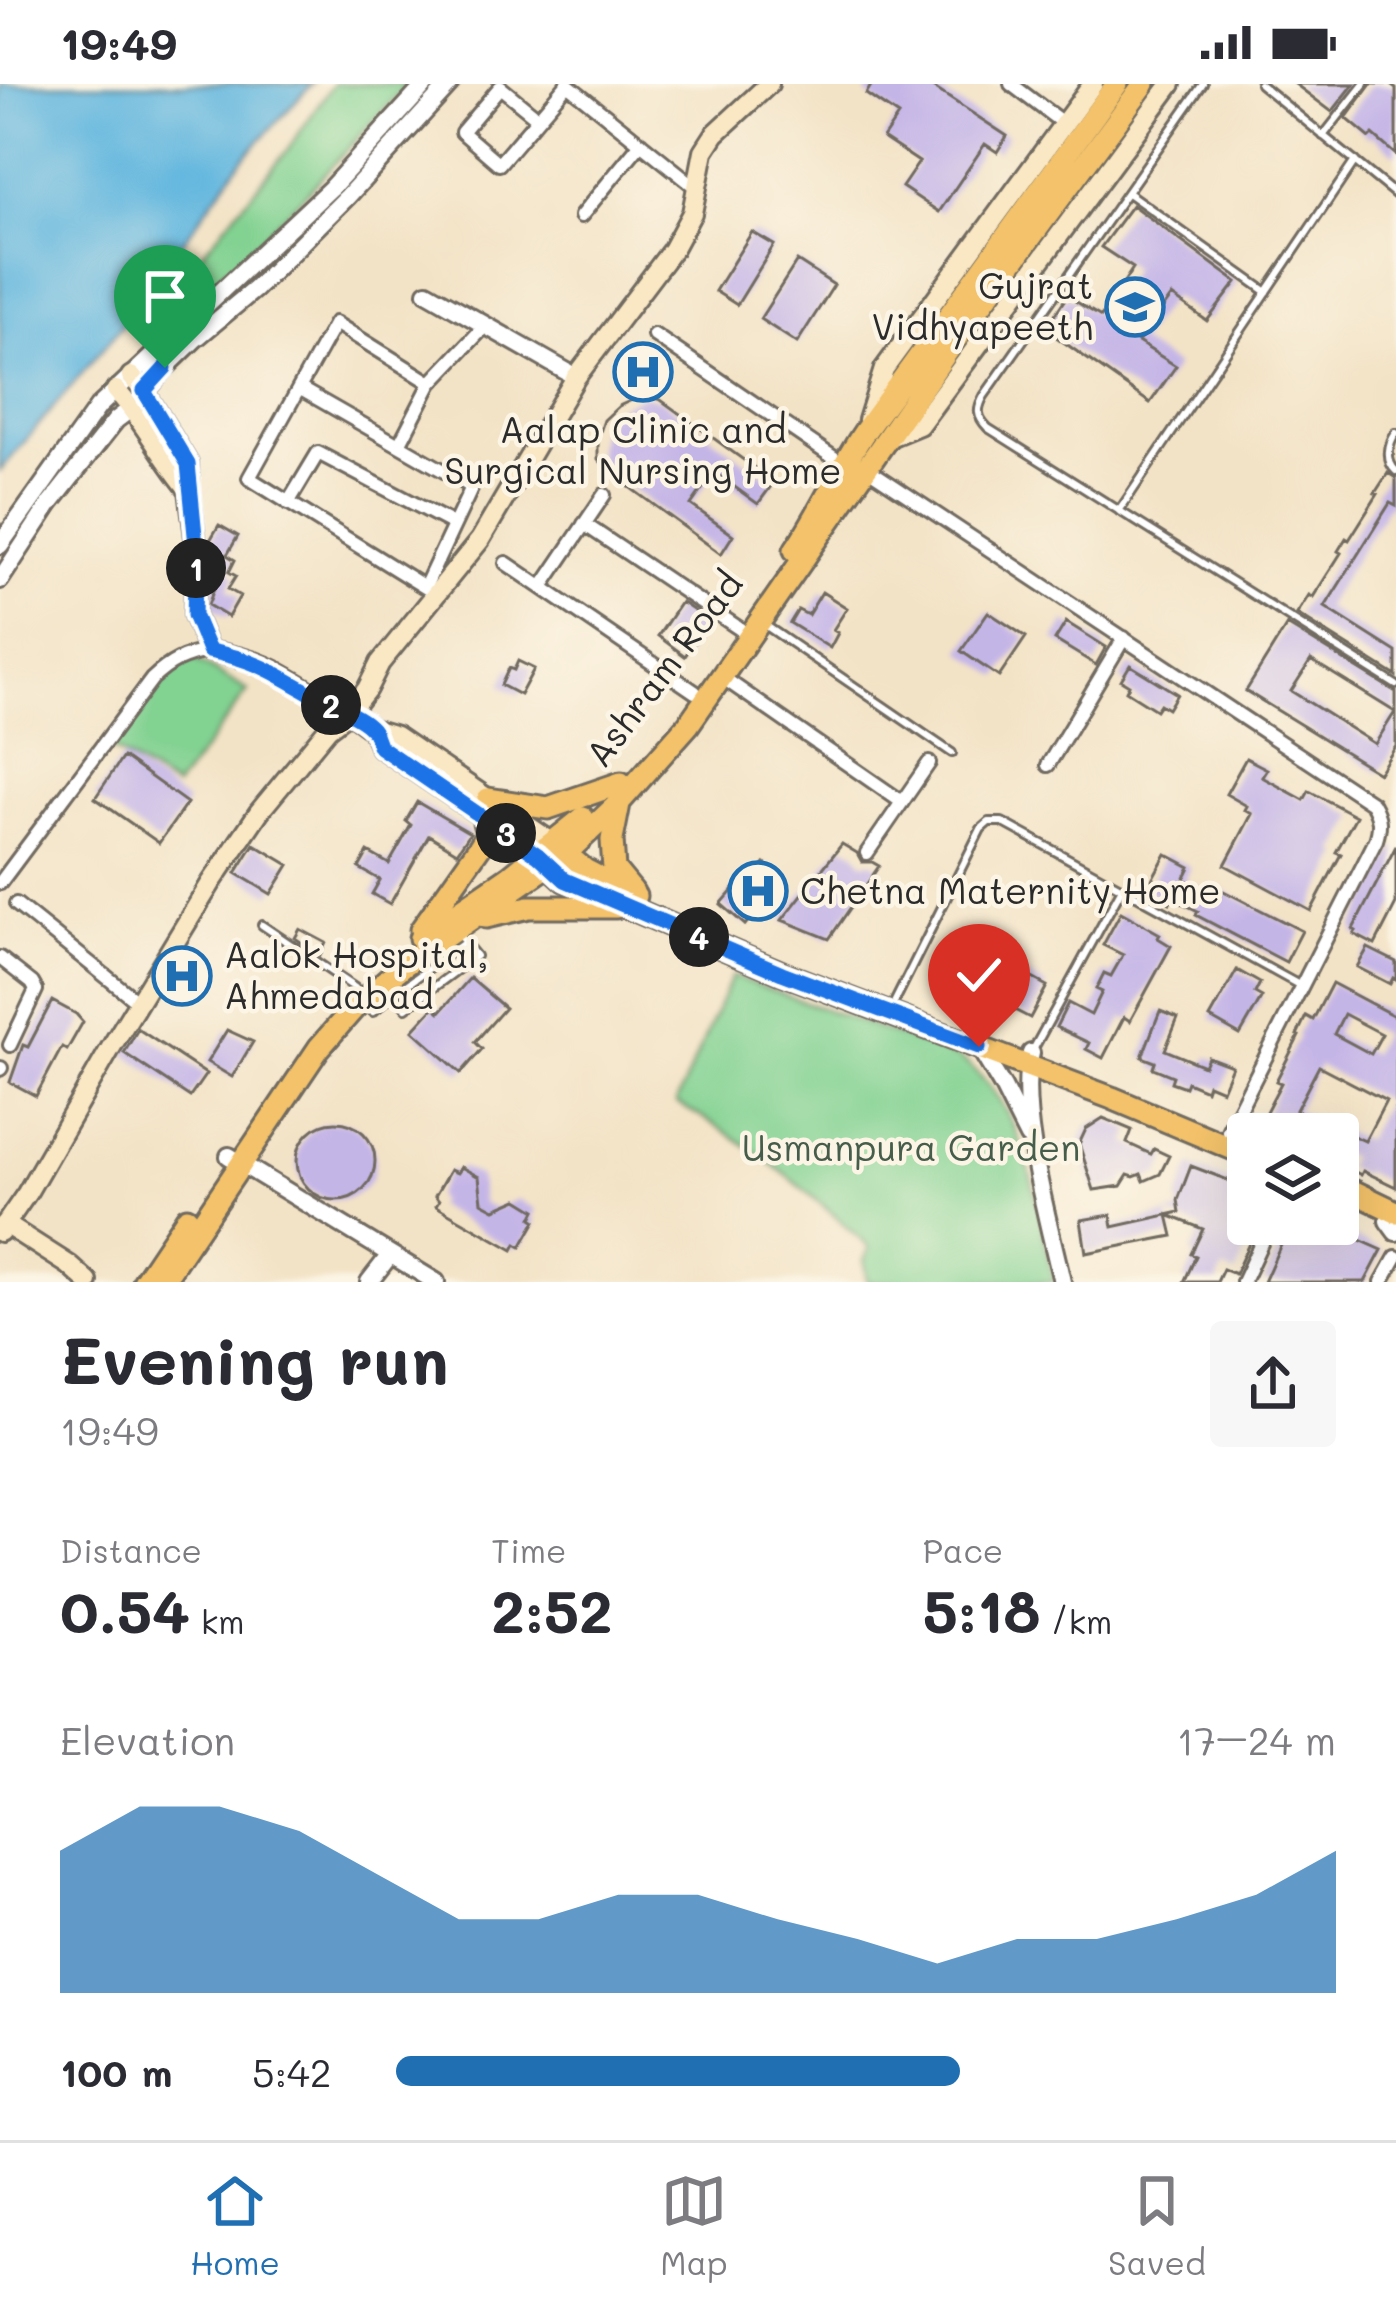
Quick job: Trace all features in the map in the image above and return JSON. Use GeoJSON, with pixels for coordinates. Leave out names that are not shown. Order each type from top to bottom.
{"type":"FeatureCollection","features":[{"type":"Feature","properties":{"kind":"main road"},"geometry":{"type":"LineString","coordinates":[[88,1282],[69,1265],[2,1226],[27,1193],[211,883],[260,812],[328,728],[367,689],[430,590],[480,540],[576,377],[672,250],[692,213],[704,151],[715,134],[769,84]]}},
{"type":"Feature","properties":{"kind":"main road"},"geometry":{"type":"LineString","coordinates":[[875,435],[884,369],[1094,84]]}},
{"type":"Feature","properties":{"kind":"main road"},"geometry":{"type":"LineString","coordinates":[[875,435],[1117,84]]}},
{"type":"Feature","properties":{"kind":"main road"},"geometry":{"type":"LineString","coordinates":[[905,393],[1144,84]]}},
{"type":"Feature","properties":{"kind":"main road"},"geometry":{"type":"LineString","coordinates":[[875,435],[919,425],[1171,84]]}},
{"type":"Feature","properties":{"kind":"main road"},"geometry":{"type":"LineString","coordinates":[[138,383],[188,464],[196,545],[194,615],[209,651],[240,656],[269,668],[349,712],[372,729],[380,747],[486,808],[551,855],[565,880],[895,1001],[980,1041]]}},
{"type":"Feature","properties":{"kind":"main road"},"geometry":{"type":"LineString","coordinates":[[116,390],[189,490]]}},
{"type":"Feature","properties":{"kind":"main road","name":"Ashram Road"},"geometry":{"type":"LineString","coordinates":[[359,994],[464,931],[607,798],[620,793],[688,725],[722,677],[843,464],[875,435]]}},
{"type":"Feature","properties":{"kind":"main road","name":"Ashram Road"},"geometry":{"type":"LineString","coordinates":[[620,793],[868,469],[875,435]]}},
{"type":"Feature","properties":{"kind":"main road"},"geometry":{"type":"LineString","coordinates":[[486,808],[548,808],[620,793],[614,868],[633,902]]}},
{"type":"Feature","properties":{"kind":"main road"},"geometry":{"type":"LineString","coordinates":[[411,945],[487,834],[486,808]]}},
{"type":"Feature","properties":{"kind":"main road","name":"Ashram Road"},"geometry":{"type":"LineString","coordinates":[[162,1282],[308,1039],[395,954],[551,855]]}},
{"type":"Feature","properties":{"kind":"main road"},"geometry":{"type":"LineString","coordinates":[[464,931],[530,907],[633,902],[782,973],[1030,1060],[1227,1145]]}},
{"type":"Feature","properties":{"kind":"main road"},"geometry":{"type":"LineString","coordinates":[[1030,1060],[1117,1085],[1227,1131]]}},
{"type":"Feature","properties":{"kind":"main road","name":"Ashram Road"},"geometry":{"type":"LineString","coordinates":[[144,1282],[235,1160]]}},
{"type":"Feature","properties":{"kind":"main road"},"geometry":{"type":"LineString","coordinates":[[1359,1198],[1394,1222]]}},
{"type":"Feature","properties":{"kind":"main road"},"geometry":{"type":"LineString","coordinates":[[1359,1207],[1394,1222]]}},
{"type":"Feature","properties":{"kind":"street"},"geometry":{"type":"LineString","coordinates":[[0,580],[50,505],[116,420],[132,408],[138,383],[331,188],[426,84]]}},
{"type":"Feature","properties":{"kind":"street"},"geometry":{"type":"LineString","coordinates":[[0,545],[98,407],[116,390],[138,383],[255,289],[450,84]]}},
{"type":"Feature","properties":{"kind":"street"},"geometry":{"type":"LineString","coordinates":[[538,118],[500,87],[462,132],[500,164],[567,84],[698,189]]}},
{"type":"Feature","properties":{"kind":"street"},"geometry":{"type":"LineString","coordinates":[[1011,84],[1064,124]]}},
{"type":"Feature","properties":{"kind":"street"},"geometry":{"type":"LineString","coordinates":[[581,216],[640,143]]}},
{"type":"Feature","properties":{"kind":"street"},"geometry":{"type":"LineString","coordinates":[[428,292],[576,377]]}},
{"type":"Feature","properties":{"kind":"street"},"geometry":{"type":"LineString","coordinates":[[299,388],[472,487],[453,524],[430,590],[248,478],[335,322],[431,382]]}},
{"type":"Feature","properties":{"kind":"street"},"geometry":{"type":"LineString","coordinates":[[399,445],[431,382],[484,326]]}},
{"type":"Feature","properties":{"kind":"street"},"geometry":{"type":"LineString","coordinates":[[654,335],[843,464]]}},
{"type":"Feature","properties":{"kind":"street"},"geometry":{"type":"LineString","coordinates":[[288,503],[318,453],[453,524]]}},
{"type":"Feature","properties":{"kind":"street"},"geometry":{"type":"LineString","coordinates":[[868,469],[1372,802],[1380,820],[1376,840],[1302,987],[1248,1113]]}},
{"type":"Feature","properties":{"kind":"street"},"geometry":{"type":"LineString","coordinates":[[542,587],[604,495]]}},
{"type":"Feature","properties":{"kind":"street"},"geometry":{"type":"LineString","coordinates":[[584,524],[750,625]]}},
{"type":"Feature","properties":{"kind":"street"},"geometry":{"type":"LineString","coordinates":[[506,563],[695,692]]}},
{"type":"Feature","properties":{"kind":"street"},"geometry":{"type":"LineString","coordinates":[[1048,764],[1124,638]]}},
{"type":"Feature","properties":{"kind":"street"},"geometry":{"type":"LineString","coordinates":[[0,883],[152,679],[184,655],[209,651]]}},
{"type":"Feature","properties":{"kind":"street"},"geometry":{"type":"LineString","coordinates":[[722,677],[902,802]]}},
{"type":"Feature","properties":{"kind":"street"},"geometry":{"type":"LineString","coordinates":[[867,853],[929,763]]}},
{"type":"Feature","properties":{"kind":"street"},"geometry":{"type":"LineString","coordinates":[[16,904],[138,1002]]}},
{"type":"Feature","properties":{"kind":"street"},"geometry":{"type":"LineString","coordinates":[[0,958],[36,990],[10,1045]]}},
{"type":"Feature","properties":{"kind":"street"},"geometry":{"type":"LineString","coordinates":[[980,1041],[1034,1149]]}},
{"type":"Feature","properties":{"kind":"street"},"geometry":{"type":"LineString","coordinates":[[1030,1060],[1034,1149],[1062,1282]]}},
{"type":"Feature","properties":{"kind":"street"},"geometry":{"type":"LineString","coordinates":[[235,1160],[436,1282]]}},
{"type":"Feature","properties":{"kind":"street"},"geometry":{"type":"LineString","coordinates":[[1244,1282],[1261,1245]]}},
{"type":"Feature","properties":{"kind":"street"},"geometry":{"type":"LineString","coordinates":[[369,1282],[390,1255]]}},
{"type":"Feature","properties":{"kind":"street"},"geometry":{"type":"LineString","coordinates":[[1382,1282],[1396,1257]]}},
{"type":"Feature","properties":{"kind":"lane"},"geometry":{"type":"LineString","coordinates":[[1203,84],[984,395],[979,419],[1396,685]]}},
{"type":"Feature","properties":{"kind":"lane"},"geometry":{"type":"LineString","coordinates":[[1260,84],[1396,195]]}},
{"type":"Feature","properties":{"kind":"lane"},"geometry":{"type":"LineString","coordinates":[[1323,136],[1364,84]]}},
{"type":"Feature","properties":{"kind":"lane"},"geometry":{"type":"LineString","coordinates":[[1119,511],[1354,161]]}},
{"type":"Feature","properties":{"kind":"lane"},"geometry":{"type":"LineString","coordinates":[[1127,192],[1267,292]]}},
{"type":"Feature","properties":{"kind":"lane"},"geometry":{"type":"LineString","coordinates":[[1396,433],[1388,454],[1396,471]]}},
{"type":"Feature","properties":{"kind":"lane"},"geometry":{"type":"LineString","coordinates":[[750,625],[952,753]]}},
{"type":"Feature","properties":{"kind":"lane"},"geometry":{"type":"LineString","coordinates":[[895,1001],[980,829],[989,822],[1001,822],[1302,987]]}},
{"type":"Feature","properties":{"kind":"lane"},"geometry":{"type":"LineString","coordinates":[[1030,1060],[1122,887]]}},
{"type":"Feature","properties":{"kind":"lane"},"geometry":{"type":"LineString","coordinates":[[262,926],[359,994],[373,1012],[464,931],[476,956],[406,1008],[394,994]]}},
{"type":"Feature","properties":{"kind":"green space"},"geometry":{"type":"Polygon","coordinates":[[[333,84],[408,84],[161,340],[143,325],[289,148],[333,84]]]}},
{"type":"Feature","properties":{"kind":"green space"},"geometry":{"type":"Polygon","coordinates":[[[193,658],[248,691],[175,788],[111,748],[172,667],[193,658]]]}},
{"type":"Feature","properties":{"kind":"green space","name":"Usmanpura Garden"},"geometry":{"type":"Polygon","coordinates":[[[732,976],[958,1057],[982,1078],[1001,1102],[1026,1159],[1054,1282],[867,1282],[864,1260],[870,1248],[778,1169],[676,1103],[732,976]]]}},
{"type":"Feature","properties":{"kind":"water"},"geometry":{"type":"Polygon","coordinates":[[[0,84],[312,84],[241,161],[129,317],[0,471],[0,84]]]}},
{"type":"Feature","properties":{"kind":"building"},"geometry":{"type":"Polygon","coordinates":[[[872,84],[928,84],[1007,136],[997,152],[985,144],[939,212],[902,187],[919,162],[883,138],[898,116],[866,94],[872,84]]]}},
{"type":"Feature","properties":{"kind":"building"},"geometry":{"type":"Polygon","coordinates":[[[1295,84],[1354,84],[1332,112],[1295,84]]]}},
{"type":"Feature","properties":{"kind":"building"},"geometry":{"type":"Polygon","coordinates":[[[1371,84],[1396,89],[1396,155],[1346,118],[1371,84]]]}},
{"type":"Feature","properties":{"kind":"building","name":"Gujrat Vidhyapeeth"},"geometry":{"type":"Polygon","coordinates":[[[1132,205],[1237,282],[1207,321],[1172,296],[1138,342],[1176,366],[1150,403],[1045,329],[1067,296],[1101,317],[1133,268],[1101,247],[1132,205]]]}},
{"type":"Feature","properties":{"kind":"building"},"geometry":{"type":"Polygon","coordinates":[[[752,232],[774,245],[737,305],[715,291],[752,232]]]}},
{"type":"Feature","properties":{"kind":"building"},"geometry":{"type":"Polygon","coordinates":[[[797,261],[834,285],[797,343],[760,319],[797,261]]]}},
{"type":"Feature","properties":{"kind":"building"},"geometry":{"type":"Polygon","coordinates":[[[634,355],[658,369],[644,393],[619,379],[634,355]]]}},
{"type":"Feature","properties":{"kind":"building"},"geometry":{"type":"Polygon","coordinates":[[[643,395],[661,400],[774,482],[758,504],[714,472],[691,505],[733,535],[721,554],[598,459],[604,420],[619,406],[643,395]]]}},
{"type":"Feature","properties":{"kind":"building"},"geometry":{"type":"Polygon","coordinates":[[[1388,473],[1396,478],[1396,506],[1390,503],[1325,607],[1396,652],[1396,676],[1297,614],[1309,595],[1313,597],[1388,473]]]}},
{"type":"Feature","properties":{"kind":"building"},"geometry":{"type":"Polygon","coordinates":[[[219,525],[238,536],[227,555],[235,560],[229,572],[236,576],[228,589],[240,596],[228,617],[208,605],[215,586],[208,583],[214,568],[209,562],[216,549],[209,542],[219,525]]]}},
{"type":"Feature","properties":{"kind":"building"},"geometry":{"type":"Polygon","coordinates":[[[822,592],[847,608],[833,630],[838,633],[830,648],[790,623],[798,610],[808,615],[822,592]]]}},
{"type":"Feature","properties":{"kind":"building"},"geometry":{"type":"Polygon","coordinates":[[[681,602],[709,621],[685,656],[658,636],[681,602]]]}},
{"type":"Feature","properties":{"kind":"building"},"geometry":{"type":"Polygon","coordinates":[[[988,612],[1026,637],[999,677],[961,651],[988,612]]]}},
{"type":"Feature","properties":{"kind":"building"},"geometry":{"type":"Polygon","coordinates":[[[1066,622],[1106,647],[1096,665],[1055,640],[1066,622]]]}},
{"type":"Feature","properties":{"kind":"building"},"geometry":{"type":"Polygon","coordinates":[[[1287,625],[1396,692],[1396,746],[1379,773],[1246,691],[1287,625]],[[1311,660],[1291,691],[1375,744],[1395,712],[1311,660]]]}},
{"type":"Feature","properties":{"kind":"building"},"geometry":{"type":"Polygon","coordinates":[[[518,661],[534,669],[520,695],[501,685],[518,661]]]}},
{"type":"Feature","properties":{"kind":"building"},"geometry":{"type":"Polygon","coordinates":[[[1130,665],[1177,694],[1168,709],[1160,704],[1156,710],[1126,691],[1129,685],[1121,680],[1130,665]]]}},
{"type":"Feature","properties":{"kind":"building"},"geometry":{"type":"Polygon","coordinates":[[[123,757],[187,803],[159,843],[95,798],[123,757]]]}},
{"type":"Feature","properties":{"kind":"building"},"geometry":{"type":"Polygon","coordinates":[[[1246,758],[1267,769],[1262,777],[1304,800],[1309,791],[1356,816],[1311,911],[1225,865],[1252,814],[1226,794],[1246,758]]]}},
{"type":"Feature","properties":{"kind":"building"},"geometry":{"type":"Polygon","coordinates":[[[417,802],[470,833],[457,852],[429,835],[390,904],[372,894],[380,880],[359,868],[368,852],[389,864],[411,825],[406,821],[417,802]]]}},
{"type":"Feature","properties":{"kind":"building"},"geometry":{"type":"Polygon","coordinates":[[[254,844],[289,865],[271,894],[236,873],[254,844]]]}},
{"type":"Feature","properties":{"kind":"building"},"geometry":{"type":"Polygon","coordinates":[[[842,844],[862,862],[879,866],[829,939],[782,920],[842,844]]]}},
{"type":"Feature","properties":{"kind":"building"},"geometry":{"type":"Polygon","coordinates":[[[1396,846],[1396,904],[1375,945],[1353,929],[1396,846]]]}},
{"type":"Feature","properties":{"kind":"building"},"geometry":{"type":"Polygon","coordinates":[[[1166,854],[1190,867],[1184,879],[1209,892],[1212,885],[1302,931],[1286,962],[1196,915],[1198,911],[1146,890],[1166,854]]]}},
{"type":"Feature","properties":{"kind":"building"},"geometry":{"type":"Polygon","coordinates":[[[765,864],[783,879],[745,925],[721,904],[734,889],[740,895],[765,864]]]}},
{"type":"Feature","properties":{"kind":"building"},"geometry":{"type":"Polygon","coordinates":[[[1121,912],[1160,934],[1158,938],[1171,946],[1130,1021],[1124,1017],[1103,1058],[1086,1049],[1089,1043],[1056,1027],[1068,1003],[1091,1015],[1102,992],[1096,989],[1104,973],[1111,976],[1123,955],[1103,945],[1121,912]]]}},
{"type":"Feature","properties":{"kind":"building"},"geometry":{"type":"Polygon","coordinates":[[[300,929],[326,943],[320,955],[295,938],[300,929]]]}},
{"type":"Feature","properties":{"kind":"building"},"geometry":{"type":"Polygon","coordinates":[[[1368,948],[1396,962],[1396,980],[1390,984],[1357,967],[1368,948]]]}},
{"type":"Feature","properties":{"kind":"building"},"geometry":{"type":"Polygon","coordinates":[[[182,956],[204,969],[184,995],[167,982],[182,956]]]}},
{"type":"Feature","properties":{"kind":"building"},"geometry":{"type":"Polygon","coordinates":[[[1014,968],[1047,986],[1030,1018],[997,1001],[1014,968]]]}},
{"type":"Feature","properties":{"kind":"building"},"geometry":{"type":"Polygon","coordinates":[[[1237,970],[1260,983],[1255,993],[1262,997],[1240,1035],[1210,1018],[1237,970]]]}},
{"type":"Feature","properties":{"kind":"building"},"geometry":{"type":"Polygon","coordinates":[[[470,978],[505,1008],[475,1042],[482,1049],[461,1073],[413,1030],[434,1007],[440,1012],[470,978]]]}},
{"type":"Feature","properties":{"kind":"building"},"geometry":{"type":"Polygon","coordinates":[[[1332,983],[1396,1017],[1396,1187],[1363,1171],[1359,1174],[1359,1138],[1365,1141],[1386,1101],[1319,1066],[1296,1110],[1301,1113],[1265,1113],[1306,1016],[1313,1020],[1332,983]],[[1344,1014],[1334,1034],[1371,1054],[1382,1034],[1344,1014]]]}},
{"type":"Feature","properties":{"kind":"building"},"geometry":{"type":"Polygon","coordinates":[[[52,1001],[83,1022],[67,1050],[62,1047],[36,1096],[10,1082],[23,1045],[28,1047],[52,1001]]]}},
{"type":"Feature","properties":{"kind":"building"},"geometry":{"type":"Polygon","coordinates":[[[1160,1011],[1178,1018],[1165,1050],[1204,1066],[1208,1057],[1232,1066],[1222,1090],[1208,1084],[1206,1090],[1171,1082],[1173,1076],[1153,1068],[1155,1062],[1142,1057],[1160,1011]]]}},
{"type":"Feature","properties":{"kind":"building"},"geometry":{"type":"Polygon","coordinates":[[[138,1029],[206,1074],[190,1097],[124,1053],[138,1029]]]}},
{"type":"Feature","properties":{"kind":"building"},"geometry":{"type":"Polygon","coordinates":[[[227,1030],[253,1042],[232,1077],[207,1062],[227,1030]]]}},
{"type":"Feature","properties":{"kind":"building"},"geometry":{"type":"Polygon","coordinates":[[[1103,1118],[1132,1130],[1127,1143],[1169,1156],[1160,1174],[1144,1181],[1141,1174],[1128,1175],[1121,1186],[1094,1190],[1079,1144],[1086,1129],[1103,1118]]]}},
{"type":"Feature","properties":{"kind":"building"},"geometry":{"type":"Polygon","coordinates":[[[336,1122],[364,1133],[375,1161],[364,1189],[336,1200],[308,1189],[297,1161],[308,1133],[336,1122]]]}},
{"type":"Feature","properties":{"kind":"building"},"geometry":{"type":"Polygon","coordinates":[[[1191,1166],[1227,1180],[1227,1245],[1248,1245],[1235,1274],[1223,1269],[1217,1282],[1184,1282],[1203,1229],[1168,1215],[1173,1236],[1086,1253],[1081,1220],[1111,1215],[1113,1227],[1180,1212],[1178,1200],[1191,1166]]]}},
{"type":"Feature","properties":{"kind":"building"},"geometry":{"type":"Polygon","coordinates":[[[461,1167],[479,1177],[482,1202],[495,1209],[518,1199],[536,1210],[532,1218],[536,1221],[521,1247],[516,1244],[513,1250],[436,1206],[435,1196],[450,1170],[457,1173],[461,1167]]]}},
{"type":"Feature","properties":{"kind":"building"},"geometry":{"type":"Polygon","coordinates":[[[1359,1240],[1382,1250],[1365,1282],[1264,1282],[1281,1245],[1359,1245],[1359,1240]]]}},
{"type":"Feature","properties":{"kind":"place","name":"Gujrat Vidhyapeeth"},"geometry":{"type":"Point","coordinates":[1135,307]}},
{"type":"Feature","properties":{"kind":"place","name":"Aalap Clinic and Surgical Nursing Home"},"geometry":{"type":"Point","coordinates":[643,372]}},
{"type":"Feature","properties":{"kind":"place","name":"Chetna Maternity Home"},"geometry":{"type":"Point","coordinates":[758,891]}},
{"type":"Feature","properties":{"kind":"place","name":"Aalok Hospital, Ahmedabad"},"geometry":{"type":"Point","coordinates":[182,976]}},
{"type":"Feature","properties":{"kind":"route"},"geometry":{"type":"LineString","coordinates":[[165,368],[144,391],[188,464],[196,545],[194,615],[209,651],[240,656],[269,668],[349,712],[372,729],[380,747],[538,855],[565,880],[782,973],[979,1047]]}}]}
